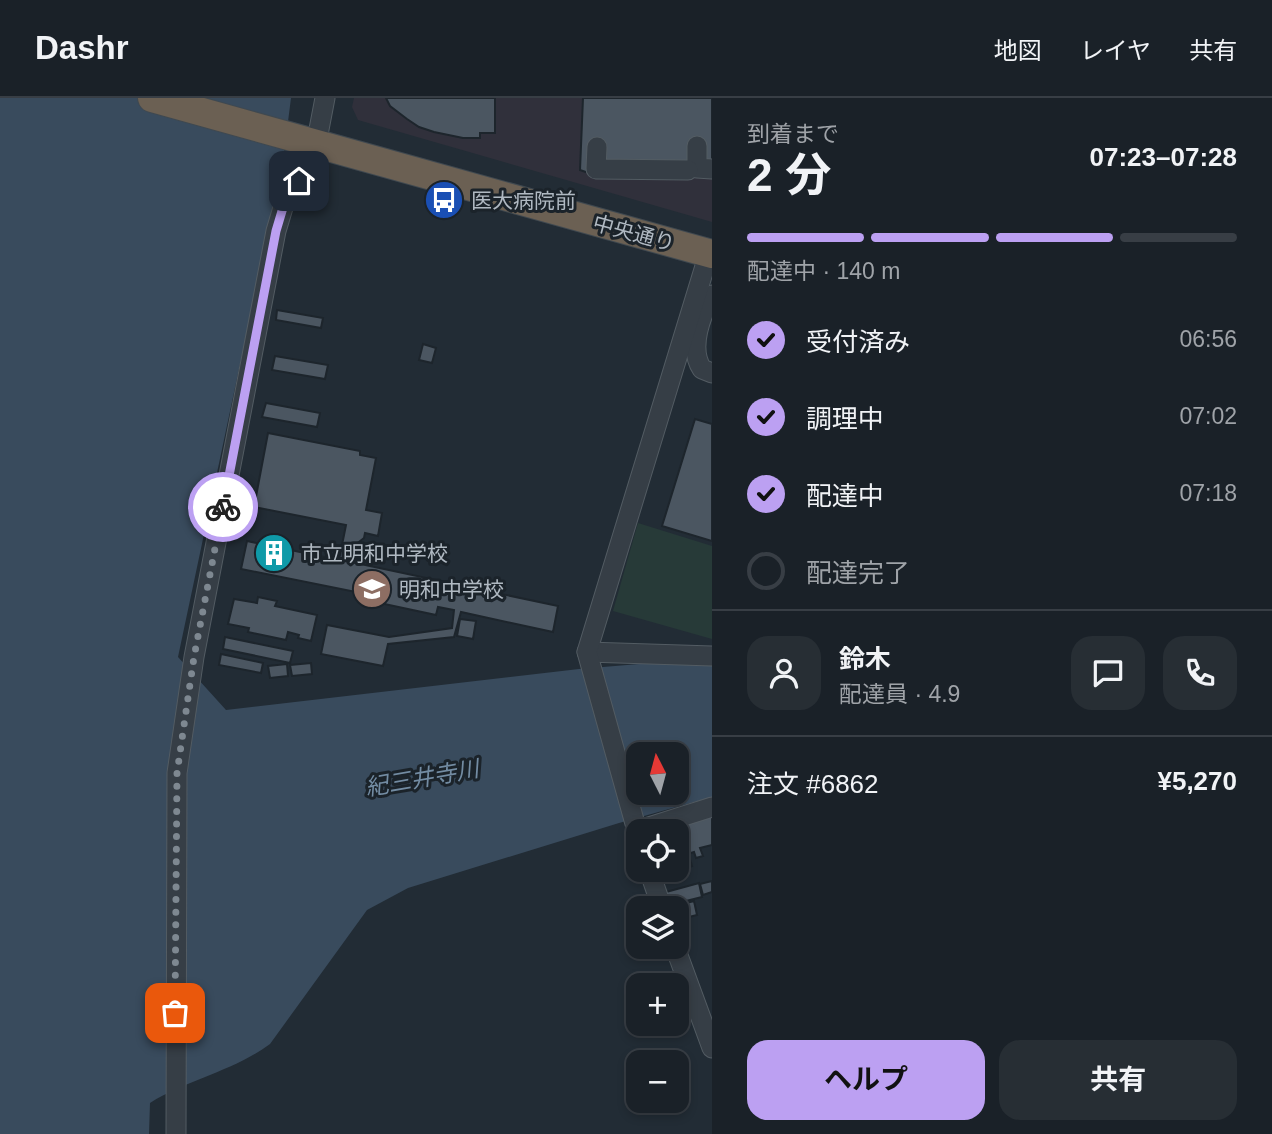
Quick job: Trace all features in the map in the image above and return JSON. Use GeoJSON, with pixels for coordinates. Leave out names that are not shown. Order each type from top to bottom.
{"type":"FeatureCollection","features":[{"type":"Feature","properties":{"kind":"highway","name":"中央通り"},"geometry":{"type":"LineString","coordinates":[[152,98],[710,254]]}},
{"type":"Feature","properties":{"kind":"street"},"geometry":{"type":"LineString","coordinates":[[176,1128],[177,773],[194,657],[276,231],[285,201],[309,163],[306,142],[325,98]]}},
{"type":"Feature","properties":{"kind":"street"},"geometry":{"type":"LineString","coordinates":[[698,146],[697,168],[712,169]]}},
{"type":"Feature","properties":{"kind":"street"},"geometry":{"type":"LineString","coordinates":[[597,147],[596,169],[688,170]]}},
{"type":"Feature","properties":{"kind":"street"},"geometry":{"type":"LineString","coordinates":[[633,819],[589,657],[710,254]]}},
{"type":"Feature","properties":{"kind":"street"},"geometry":{"type":"LineString","coordinates":[[712,295],[697,335],[696,351],[702,369],[712,373]]}},
{"type":"Feature","properties":{"kind":"street"},"geometry":{"type":"LineString","coordinates":[[589,657],[712,656]]}},
{"type":"Feature","properties":{"kind":"street"},"geometry":{"type":"LineString","coordinates":[[672,819],[712,807]]}},
{"type":"Feature","properties":{"kind":"street"},"geometry":{"type":"LineString","coordinates":[[679,959],[712,1048]]}},
{"type":"Feature","properties":{"kind":"shaded area"},"geometry":{"type":"Polygon","coordinates":[[[354,98],[712,98],[712,222],[358,120],[352,107],[354,98]]]}},
{"type":"Feature","properties":{"kind":"green space"},"geometry":{"type":"Polygon","coordinates":[[[638,523],[712,546],[712,639],[613,611],[638,523]]]}},
{"type":"Feature","properties":{"kind":"water","name":"紀三井寺川"},"geometry":{"type":"Polygon","coordinates":[[[0,98],[291,98],[283,161],[178,657],[226,710],[579,669],[663,662],[712,666],[712,797],[690,803],[690,742],[626,742],[626,805],[683,805],[626,819],[408,888],[367,910],[270,1044],[242,1061],[150,1103],[149,1134],[0,1134],[0,98]]]}},
{"type":"Feature","properties":{"kind":"building"},"geometry":{"type":"Polygon","coordinates":[[[386,98],[495,98],[495,133],[480,133],[480,138],[463,138],[434,132],[407,119],[390,106],[386,98]]]}},
{"type":"Feature","properties":{"kind":"building"},"geometry":{"type":"Polygon","coordinates":[[[583,98],[712,98],[712,177],[600,177],[580,170],[583,98]]]}},
{"type":"Feature","properties":{"kind":"building"},"geometry":{"type":"Polygon","coordinates":[[[277,310],[323,318],[321,328],[276,320],[277,310]]]}},
{"type":"Feature","properties":{"kind":"building"},"geometry":{"type":"Polygon","coordinates":[[[423,344],[436,348],[432,363],[419,360],[423,344]]]}},
{"type":"Feature","properties":{"kind":"building"},"geometry":{"type":"Polygon","coordinates":[[[275,356],[328,365],[325,379],[272,370],[275,356]]]}},
{"type":"Feature","properties":{"kind":"building"},"geometry":{"type":"Polygon","coordinates":[[[266,403],[320,413],[317,427],[262,417],[266,403]]]}},
{"type":"Feature","properties":{"kind":"building"},"geometry":{"type":"Polygon","coordinates":[[[695,419],[712,424],[712,541],[662,526],[695,419]]]}},
{"type":"Feature","properties":{"kind":"building","name":"市立明和中学校"},"geometry":{"type":"Polygon","coordinates":[[[268,433],[360,451],[360,455],[376,458],[366,510],[382,513],[378,536],[365,533],[364,538],[355,545],[351,562],[558,606],[553,632],[461,612],[454,637],[388,644],[383,666],[321,654],[327,625],[389,637],[452,628],[454,610],[438,607],[436,615],[375,602],[376,596],[241,569],[247,541],[339,560],[346,525],[254,507],[268,433]]]}},
{"type":"Feature","properties":{"kind":"building"},"geometry":{"type":"Polygon","coordinates":[[[258,597],[277,601],[275,606],[317,615],[311,641],[288,632],[286,640],[248,632],[249,628],[228,624],[234,599],[257,603],[258,597]]]}},
{"type":"Feature","properties":{"kind":"building"},"geometry":{"type":"Polygon","coordinates":[[[460,619],[476,621],[473,639],[457,636],[460,619]]]}},
{"type":"Feature","properties":{"kind":"building"},"geometry":{"type":"Polygon","coordinates":[[[225,637],[293,651],[290,663],[223,649],[225,637]]]}},
{"type":"Feature","properties":{"kind":"building"},"geometry":{"type":"Polygon","coordinates":[[[221,654],[263,663],[261,673],[219,665],[221,654]]]}},
{"type":"Feature","properties":{"kind":"building"},"geometry":{"type":"Polygon","coordinates":[[[311,663],[312,674],[292,676],[290,665],[311,663]]]}},
{"type":"Feature","properties":{"kind":"building"},"geometry":{"type":"Polygon","coordinates":[[[287,664],[288,676],[270,678],[268,666],[287,664]]]}},
{"type":"Feature","properties":{"kind":"building"},"geometry":{"type":"Polygon","coordinates":[[[712,815],[712,845],[700,848],[703,856],[696,858],[694,852],[689,853],[689,822],[712,815]]]}},
{"type":"Feature","properties":{"kind":"building"},"geometry":{"type":"Polygon","coordinates":[[[712,881],[712,892],[703,895],[700,884],[712,881]]]}},
{"type":"Feature","properties":{"kind":"building"},"geometry":{"type":"Polygon","coordinates":[[[699,883],[702,897],[689,900],[689,896],[667,896],[666,892],[699,883]]]}},
{"type":"Feature","properties":{"kind":"building"},"geometry":{"type":"Polygon","coordinates":[[[694,901],[697,915],[689,917],[689,902],[694,901]]]}},
{"type":"Feature","properties":{"kind":"way so far"},"geometry":{"type":"LineString","coordinates":[[175,1013],[177,773],[194,657],[223,507]]}},
{"type":"Feature","properties":{"kind":"place","name":"医大病院前"},"geometry":{"type":"Point","coordinates":[444,200]}},
{"type":"Feature","properties":{"kind":"place","name":"市立明和中学校"},"geometry":{"type":"Point","coordinates":[274,553]}},
{"type":"Feature","properties":{"kind":"place","name":"明和中学校"},"geometry":{"type":"Point","coordinates":[372,589]}},
{"type":"Feature","properties":{"kind":"route"},"geometry":{"type":"LineString","coordinates":[[223,507],[276,231],[285,201],[299,181]]}}]}
